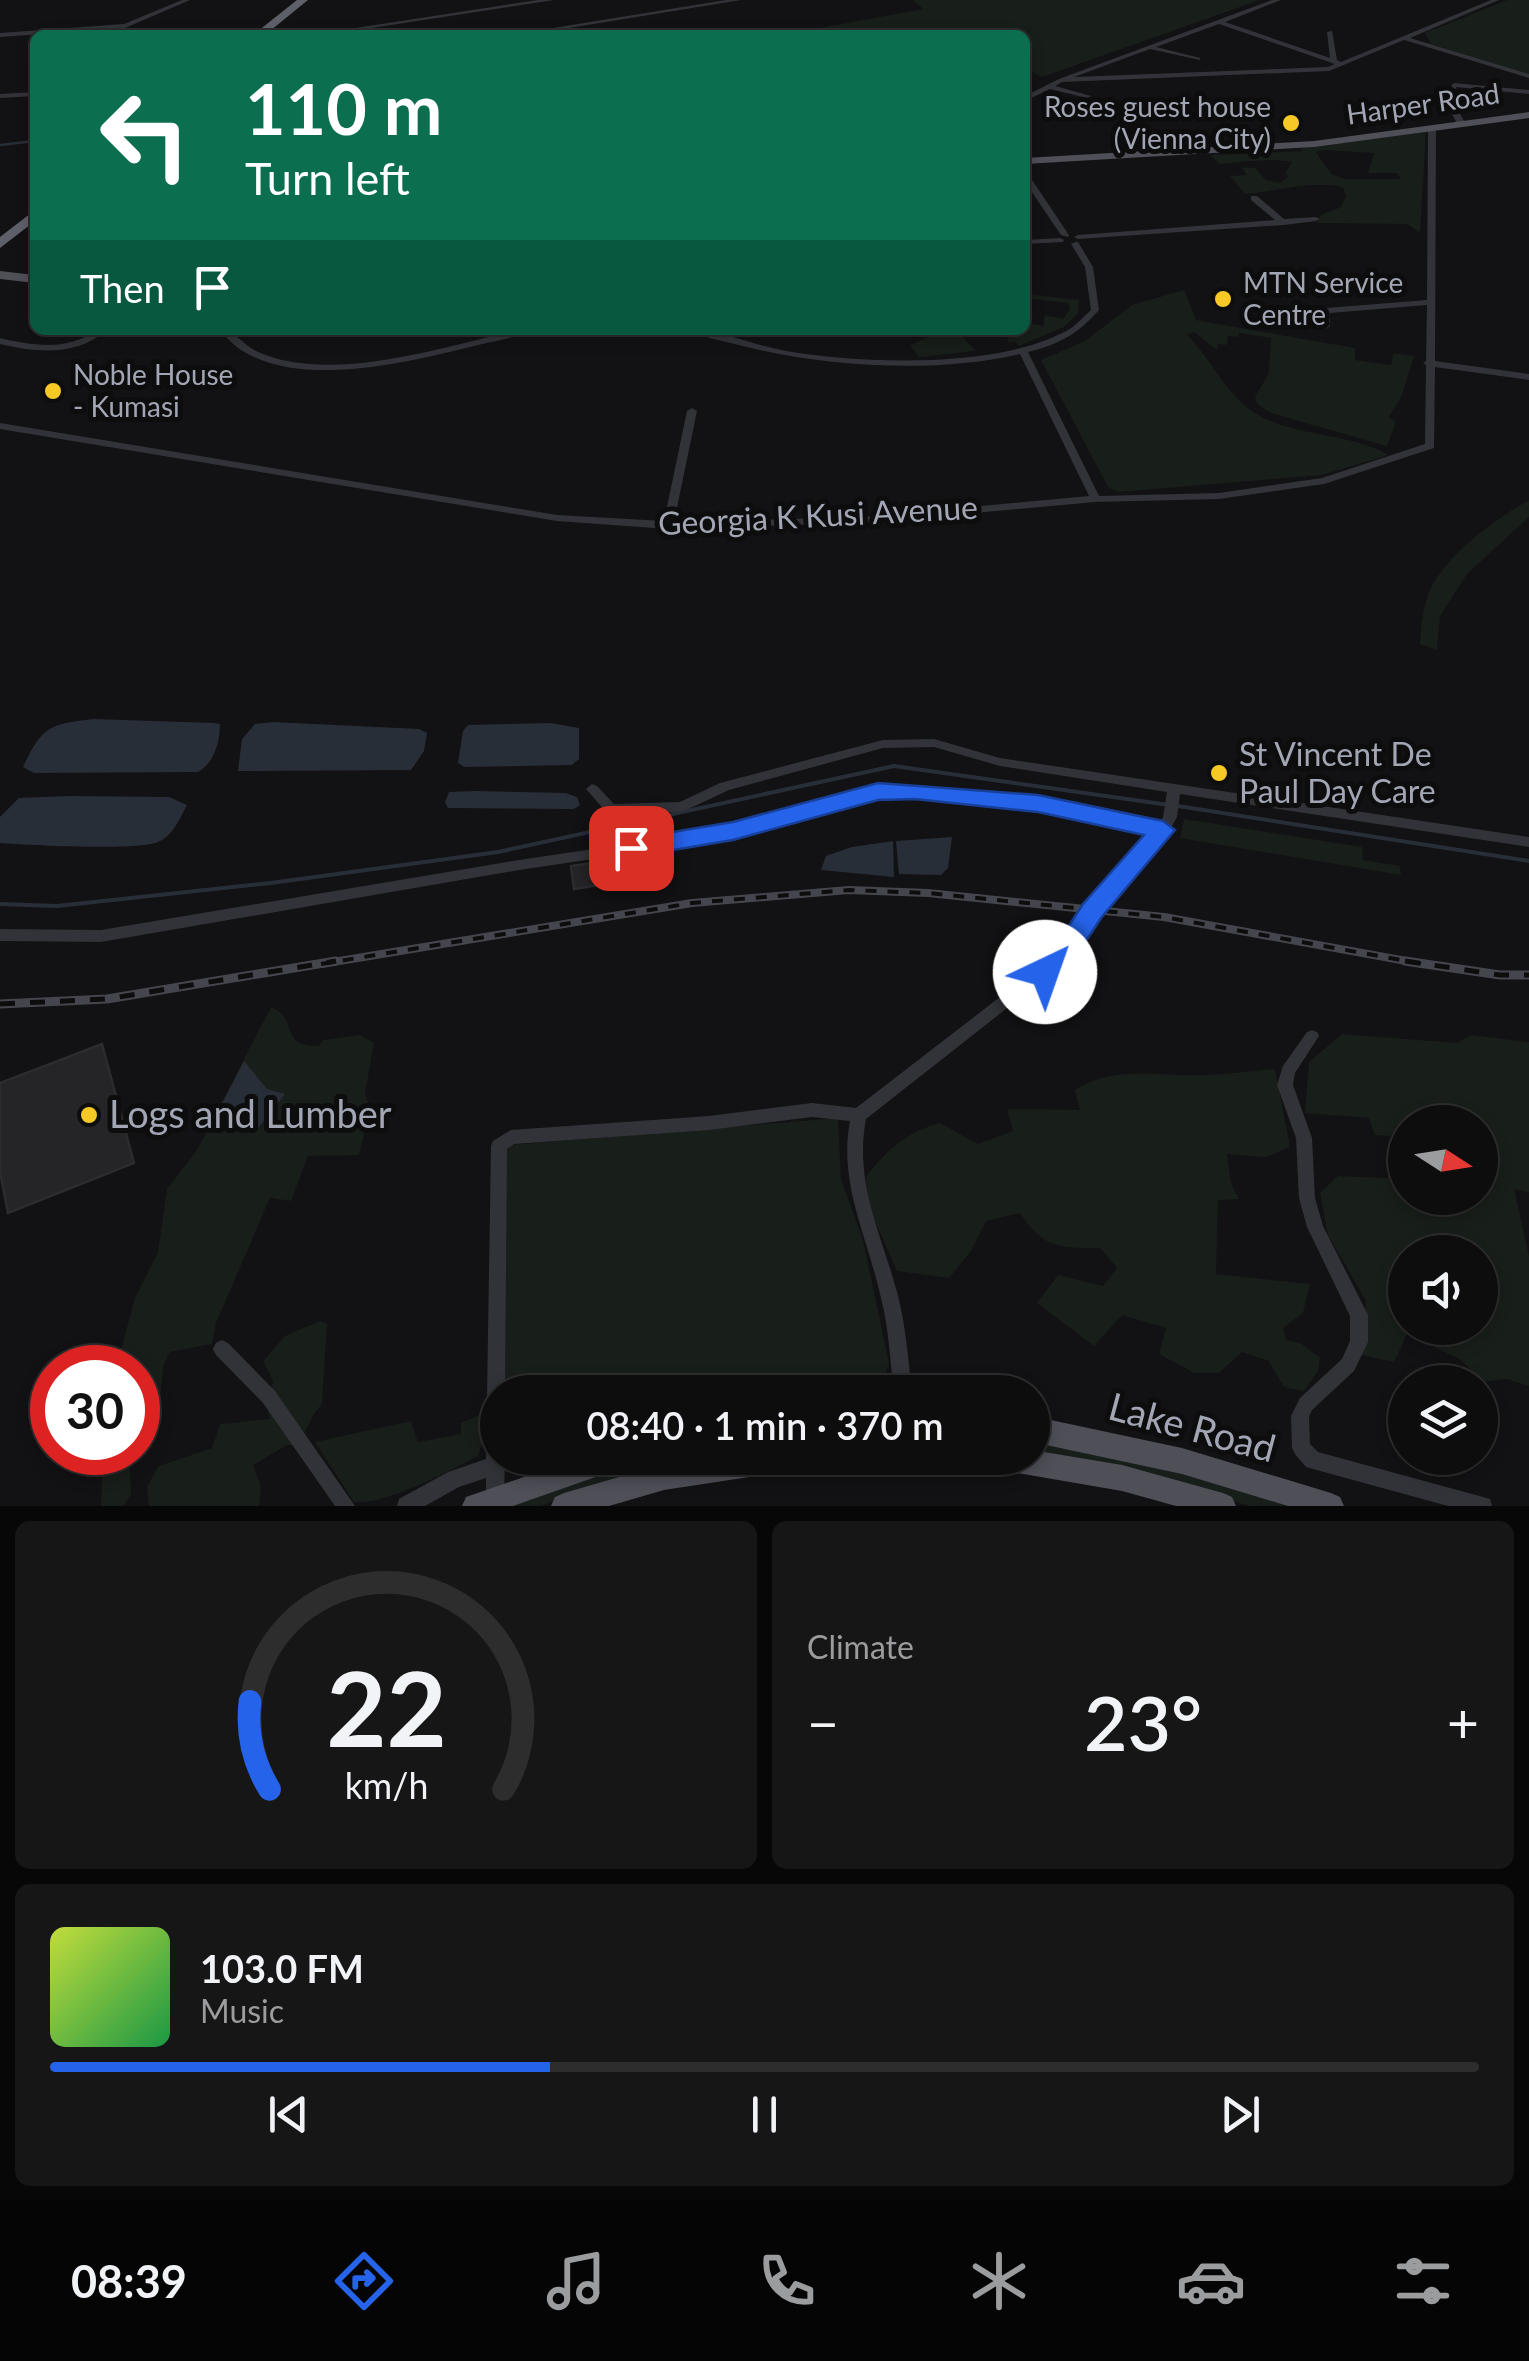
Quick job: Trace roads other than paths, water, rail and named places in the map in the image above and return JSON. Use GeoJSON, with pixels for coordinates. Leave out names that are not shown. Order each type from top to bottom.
{"type":"FeatureCollection","features":[{"type":"Feature","properties":{"kind":"highway"},"geometry":{"type":"LineString","coordinates":[[264,30],[303,0]]}},
{"type":"Feature","properties":{"kind":"highway"},"geometry":{"type":"LineString","coordinates":[[3,239],[30,218]]}},
{"type":"Feature","properties":{"kind":"main road","name":"Harper Road"},"geometry":{"type":"LineString","coordinates":[[1030,161],[1314,144],[1529,115]]}},
{"type":"Feature","properties":{"kind":"main road"},"geometry":{"type":"LineString","coordinates":[[0,279],[28,279]]}},
{"type":"Feature","properties":{"kind":"main road","name":"Lake Road"},"geometry":{"type":"LineString","coordinates":[[1050,1433],[1182,1461],[1331,1506]]}},
{"type":"Feature","properties":{"kind":"main road","name":"Lake Road"},"geometry":{"type":"LineString","coordinates":[[1050,1466],[1122,1478],[1223,1506]]}},
{"type":"Feature","properties":{"kind":"main road"},"geometry":{"type":"LineString","coordinates":[[485,1501],[564,1475]]}},
{"type":"Feature","properties":{"kind":"main road"},"geometry":{"type":"LineString","coordinates":[[564,1506],[671,1475]]}},
{"type":"Feature","properties":{"kind":"street"},"geometry":{"type":"LineString","coordinates":[[69,30],[125,26],[186,0]]}},
{"type":"Feature","properties":{"kind":"street"},"geometry":{"type":"LineString","coordinates":[[347,30],[551,0]]}},
{"type":"Feature","properties":{"kind":"street"},"geometry":{"type":"LineString","coordinates":[[545,30],[738,0]]}},
{"type":"Feature","properties":{"kind":"street"},"geometry":{"type":"LineString","coordinates":[[1030,97],[1061,80],[1278,0]]}},
{"type":"Feature","properties":{"kind":"street"},"geometry":{"type":"LineString","coordinates":[[1061,80],[1315,72],[1496,0]]}},
{"type":"Feature","properties":{"kind":"street"},"geometry":{"type":"LineString","coordinates":[[1219,22],[1338,62]]}},
{"type":"Feature","properties":{"kind":"street"},"geometry":{"type":"LineString","coordinates":[[125,26],[130,30]]}},
{"type":"Feature","properties":{"kind":"street"},"geometry":{"type":"LineString","coordinates":[[1422,30],[1427,44]]}},
{"type":"Feature","properties":{"kind":"street"},"geometry":{"type":"LineString","coordinates":[[1330,32],[1338,62]]}},
{"type":"Feature","properties":{"kind":"street"},"geometry":{"type":"LineString","coordinates":[[0,35],[30,33]]}},
{"type":"Feature","properties":{"kind":"street"},"geometry":{"type":"LineString","coordinates":[[1404,38],[1529,76]]}},
{"type":"Feature","properties":{"kind":"street"},"geometry":{"type":"LineString","coordinates":[[1150,48],[1198,59]]}},
{"type":"Feature","properties":{"kind":"street"},"geometry":{"type":"LineString","coordinates":[[1462,123],[1450,105],[1449,94],[1454,85],[1529,92]]}},
{"type":"Feature","properties":{"kind":"street"},"geometry":{"type":"LineString","coordinates":[[1048,86],[1088,96]]}},
{"type":"Feature","properties":{"kind":"street"},"geometry":{"type":"LineString","coordinates":[[0,96],[30,94]]}},
{"type":"Feature","properties":{"kind":"street"},"geometry":{"type":"LineString","coordinates":[[1432,128],[1428,364],[1529,376]]}},
{"type":"Feature","properties":{"kind":"street"},"geometry":{"type":"LineString","coordinates":[[1030,184],[1062,237]]}},
{"type":"Feature","properties":{"kind":"street"},"geometry":{"type":"LineString","coordinates":[[1254,198],[1284,223]]}},
{"type":"Feature","properties":{"kind":"street"},"geometry":{"type":"LineString","coordinates":[[1030,241],[1316,219]]}},
{"type":"Feature","properties":{"kind":"street"},"geometry":{"type":"LineString","coordinates":[[713,335],[808,357],[856,361],[1024,352],[1077,330],[1094,310],[1089,267],[1076,240]]}},
{"type":"Feature","properties":{"kind":"street"},"geometry":{"type":"LineString","coordinates":[[1326,326],[1326,311],[1429,302]]}},
{"type":"Feature","properties":{"kind":"street"},"geometry":{"type":"LineString","coordinates":[[0,341],[48,348],[77,345],[94,335]]}},
{"type":"Feature","properties":{"kind":"street"},"geometry":{"type":"LineString","coordinates":[[227,335],[234,344],[286,364],[336,368],[503,335]]}},
{"type":"Feature","properties":{"kind":"street"},"geometry":{"type":"LineString","coordinates":[[1024,352],[1095,499]]}},
{"type":"Feature","properties":{"kind":"street","name":"Georgia K Kusi Avenue"},"geometry":{"type":"LineString","coordinates":[[0,426],[556,518],[668,526],[816,523],[1095,499],[1176,499],[1268,491],[1324,481],[1430,446],[1428,364]]}},
{"type":"Feature","properties":{"kind":"street"},"geometry":{"type":"LineString","coordinates":[[668,526],[692,410]]}},
{"type":"Feature","properties":{"kind":"street"},"geometry":{"type":"LineString","coordinates":[[592,790],[611,809],[667,810],[703,800],[726,786],[831,757],[883,744],[916,743],[952,747],[1000,762],[1173,794],[1529,842]]}},
{"type":"Feature","properties":{"kind":"street"},"geometry":{"type":"LineString","coordinates":[[0,935],[101,936],[274,908],[688,840],[878,791],[1038,803],[1166,823]]}},
{"type":"Feature","properties":{"kind":"street"},"geometry":{"type":"LineString","coordinates":[[901,1375],[890,1298],[856,1179],[850,1143],[858,1115],[1062,957],[1092,911],[1166,823],[1173,794]]}},
{"type":"Feature","properties":{"kind":"street"},"geometry":{"type":"LineString","coordinates":[[1312,1036],[1288,1071],[1285,1085],[1304,1138],[1307,1198],[1315,1227],[1360,1316],[1359,1342],[1348,1365],[1306,1404],[1300,1416],[1301,1448],[1313,1460],[1483,1506]]}},
{"type":"Feature","properties":{"kind":"street"},"geometry":{"type":"LineString","coordinates":[[495,1375],[496,1152],[504,1140],[812,1110],[858,1115]]}},
{"type":"Feature","properties":{"kind":"street"},"geometry":{"type":"LineString","coordinates":[[222,1349],[269,1397],[346,1506]]}},
{"type":"Feature","properties":{"kind":"street"},"geometry":{"type":"LineString","coordinates":[[406,1506],[480,1471]]}},
{"type":"Feature","properties":{"kind":"street"},"geometry":{"type":"LineString","coordinates":[[485,1501],[492,1475]]}},
{"type":"Feature","properties":{"kind":"waterway"},"geometry":{"type":"LineString","coordinates":[[0,145],[30,142]]}},
{"type":"Feature","properties":{"kind":"waterway"},"geometry":{"type":"LineString","coordinates":[[0,904],[57,906],[271,883],[498,852],[894,766],[1169,805]]}},
{"type":"Feature","properties":{"kind":"waterway"},"geometry":{"type":"LineString","coordinates":[[1178,806],[1529,861]]}},
{"type":"Feature","properties":{"kind":"railway"},"geometry":{"type":"LineString","coordinates":[[321,964],[692,903],[849,890],[928,893],[1164,917],[1413,962]]}},
{"type":"Feature","properties":{"kind":"railway"},"geometry":{"type":"LineString","coordinates":[[0,1004],[107,999],[336,961]]}},
{"type":"Feature","properties":{"kind":"railway"},"geometry":{"type":"LineString","coordinates":[[1405,961],[1413,962]]}},
{"type":"Feature","properties":{"kind":"railway"},"geometry":{"type":"LineString","coordinates":[[1413,962],[1500,975],[1529,975]]}},
{"type":"Feature","properties":{"kind":"railway"},"geometry":{"type":"LineString","coordinates":[[1413,962],[1423,964]]}},
{"type":"Feature","properties":{"kind":"place","name":"Roses guest house (Vienna City)"},"geometry":{"type":"Point","coordinates":[1291,123]}},
{"type":"Feature","properties":{"kind":"place","name":"MTN Service Centre"},"geometry":{"type":"Point","coordinates":[1223,299]}},
{"type":"Feature","properties":{"kind":"place","name":"Noble House - Kumasi"},"geometry":{"type":"Point","coordinates":[53,391]}},
{"type":"Feature","properties":{"kind":"place","name":"St Vincent De Paul Day Care"},"geometry":{"type":"Point","coordinates":[1219,773]}},
{"type":"Feature","properties":{"kind":"place","name":"Logs and Lumber"},"geometry":{"type":"Point","coordinates":[89,1115]}}]}
